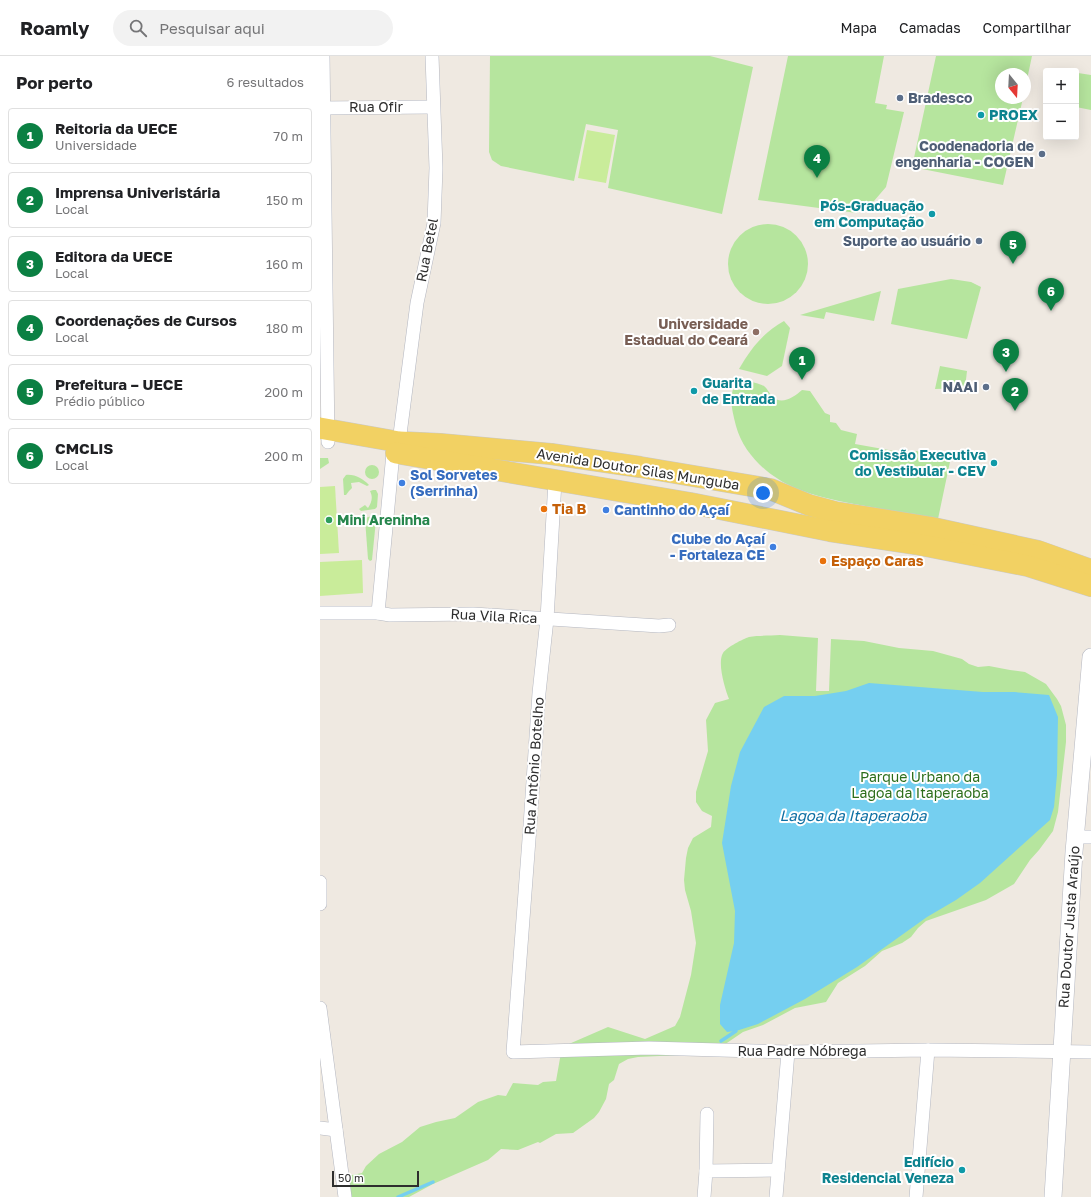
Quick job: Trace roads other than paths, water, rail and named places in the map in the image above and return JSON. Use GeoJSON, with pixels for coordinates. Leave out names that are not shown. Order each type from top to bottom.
{"type":"FeatureCollection","features":[{"type":"Feature","properties":{"kind":"main road","name":"Avenida Doutor Silas Munguba"},"geometry":{"type":"LineString","coordinates":[[324,435],[396,447],[555,481],[690,504],[830,531],[916,544],[1028,566],[1091,586]]}},
{"type":"Feature","properties":{"kind":"main road","name":"Avenida Doutor Silas Munguba"},"geometry":{"type":"LineString","coordinates":[[396,447],[440,444],[551,454],[640,467],[770,489],[835,512],[929,527],[1038,551],[1091,570]]}},
{"type":"Feature","properties":{"kind":"main road"},"geometry":{"type":"LineString","coordinates":[[551,454],[555,481]]}},
{"type":"Feature","properties":{"kind":"main road"},"geometry":{"type":"LineString","coordinates":[[690,504],[713,497],[753,504],[759,498],[763,488]]}},
{"type":"Feature","properties":{"kind":"street"},"geometry":{"type":"LineString","coordinates":[[323,56],[324,435]]}},
{"type":"Feature","properties":{"kind":"street","name":"Rua Betel"},"geometry":{"type":"LineString","coordinates":[[378,612],[396,447],[416,303],[434,223],[436,168],[432,56]]}},
{"type":"Feature","properties":{"kind":"street","name":"Rua Ofir"},"geometry":{"type":"LineString","coordinates":[[322,108],[433,107]]}},
{"type":"Feature","properties":{"kind":"street","name":"Rua Antônio Botelho"},"geometry":{"type":"LineString","coordinates":[[513,1052],[539,693],[547,619],[555,481]]}},
{"type":"Feature","properties":{"kind":"street","name":"Rua Vila Rica"},"geometry":{"type":"LineString","coordinates":[[320,613],[378,612],[390,615],[473,614],[658,626],[668,625]]}},
{"type":"Feature","properties":{"kind":"street","name":"Rua Doutor Justa Araújo"},"geometry":{"type":"LineString","coordinates":[[1053,1197],[1061,1052],[1083,837],[1091,658]]}},
{"type":"Feature","properties":{"kind":"street"},"geometry":{"type":"LineString","coordinates":[[320,882],[320,904]]}},
{"type":"Feature","properties":{"kind":"street"},"geometry":{"type":"LineString","coordinates":[[320,1008],[345,1197]]}},
{"type":"Feature","properties":{"kind":"street","name":"Rua Padre Nóbrega"},"geometry":{"type":"LineString","coordinates":[[513,1052],[649,1048],[788,1052],[928,1050],[1091,1052]]}},
{"type":"Feature","properties":{"kind":"street"},"geometry":{"type":"LineString","coordinates":[[916,1197],[928,1050]]}},
{"type":"Feature","properties":{"kind":"street"},"geometry":{"type":"LineString","coordinates":[[776,1197],[788,1052]]}},
{"type":"Feature","properties":{"kind":"street"},"geometry":{"type":"LineString","coordinates":[[704,1197],[707,1114]]}},
{"type":"Feature","properties":{"kind":"street"},"geometry":{"type":"LineString","coordinates":[[320,1128],[336,1130]]}},
{"type":"Feature","properties":{"kind":"street"},"geometry":{"type":"LineString","coordinates":[[706,1171],[778,1170]]}},
{"type":"Feature","properties":{"kind":"water","name":"Lagoa da Itaperaoba"},"geometry":{"type":"Polygon","coordinates":[[[869,683],[983,692],[1014,692],[1049,695],[1058,717],[1057,775],[1054,807],[1050,820],[980,883],[956,900],[927,917],[857,967],[805,999],[758,1024],[736,1031],[727,1032],[720,1024],[720,1005],[734,943],[735,911],[722,843],[731,786],[740,752],[764,707],[784,696],[815,696],[846,691],[869,683]]]}},
{"type":"Feature","properties":{"kind":"waterway"},"geometry":{"type":"LineString","coordinates":[[721,1041],[736,1031]]}},
{"type":"Feature","properties":{"kind":"waterway"},"geometry":{"type":"LineString","coordinates":[[398,1197],[433,1182]]}},
{"type":"Feature","properties":{"kind":"place","name":"Bradesco"},"geometry":{"type":"Point","coordinates":[900,98]}},
{"type":"Feature","properties":{"kind":"place","name":"PROEX"},"geometry":{"type":"Point","coordinates":[981,115]}},
{"type":"Feature","properties":{"kind":"place","name":"Coodenadoria de engenharia - COGEN"},"geometry":{"type":"Point","coordinates":[1042,154]}},
{"type":"Feature","properties":{"kind":"place","name":"Coordenações de Cursos"},"geometry":{"type":"Point","coordinates":[817,178]}},
{"type":"Feature","properties":{"kind":"place","name":"Pós-Graduação em Computação"},"geometry":{"type":"Point","coordinates":[932,214]}},
{"type":"Feature","properties":{"kind":"place","name":"Suporte ao usuário"},"geometry":{"type":"Point","coordinates":[979,241]}},
{"type":"Feature","properties":{"kind":"place","name":"Prefeitura – UECE"},"geometry":{"type":"Point","coordinates":[1013,264]}},
{"type":"Feature","properties":{"kind":"place","name":"CMCLIS"},"geometry":{"type":"Point","coordinates":[1051,311]}},
{"type":"Feature","properties":{"kind":"place","name":"Universidade Estadual do Ceará"},"geometry":{"type":"Point","coordinates":[756,332]}},
{"type":"Feature","properties":{"kind":"place","name":"Editora da UECE"},"geometry":{"type":"Point","coordinates":[1006,372]}},
{"type":"Feature","properties":{"kind":"place","name":"Reitoria da UECE"},"geometry":{"type":"Point","coordinates":[802,380]}},
{"type":"Feature","properties":{"kind":"place","name":"NAAI"},"geometry":{"type":"Point","coordinates":[986,387]}},
{"type":"Feature","properties":{"kind":"place","name":"Guarita de Entrada"},"geometry":{"type":"Point","coordinates":[694,391]}},
{"type":"Feature","properties":{"kind":"place","name":"Imprensa Univeristária"},"geometry":{"type":"Point","coordinates":[1015,411]}},
{"type":"Feature","properties":{"kind":"place","name":"Comissão Executiva do Vestibular - CEV"},"geometry":{"type":"Point","coordinates":[994,463]}},
{"type":"Feature","properties":{"kind":"place","name":"Sol Sorvetes (Serrinha)"},"geometry":{"type":"Point","coordinates":[402,483]}},
{"type":"Feature","properties":{"kind":"place","name":"Tia B"},"geometry":{"type":"Point","coordinates":[544,509]}},
{"type":"Feature","properties":{"kind":"place","name":"Cantinho do Açaí"},"geometry":{"type":"Point","coordinates":[606,510]}},
{"type":"Feature","properties":{"kind":"place","name":"Mini Areninha"},"geometry":{"type":"Point","coordinates":[329,520]}},
{"type":"Feature","properties":{"kind":"place","name":"Clube do Açaí - Fortaleza CE"},"geometry":{"type":"Point","coordinates":[773,547]}},
{"type":"Feature","properties":{"kind":"place","name":"Espaço Caras"},"geometry":{"type":"Point","coordinates":[823,561]}},
{"type":"Feature","properties":{"kind":"place","name":"Edifício Residencial Veneza"},"geometry":{"type":"Point","coordinates":[962,1170]}},
{"type":"Feature","properties":{"kind":"park label","name":"Parque Urbano da Lagoa da Itaperaoba"},"geometry":{"type":"Point","coordinates":[920,786]}}]}
